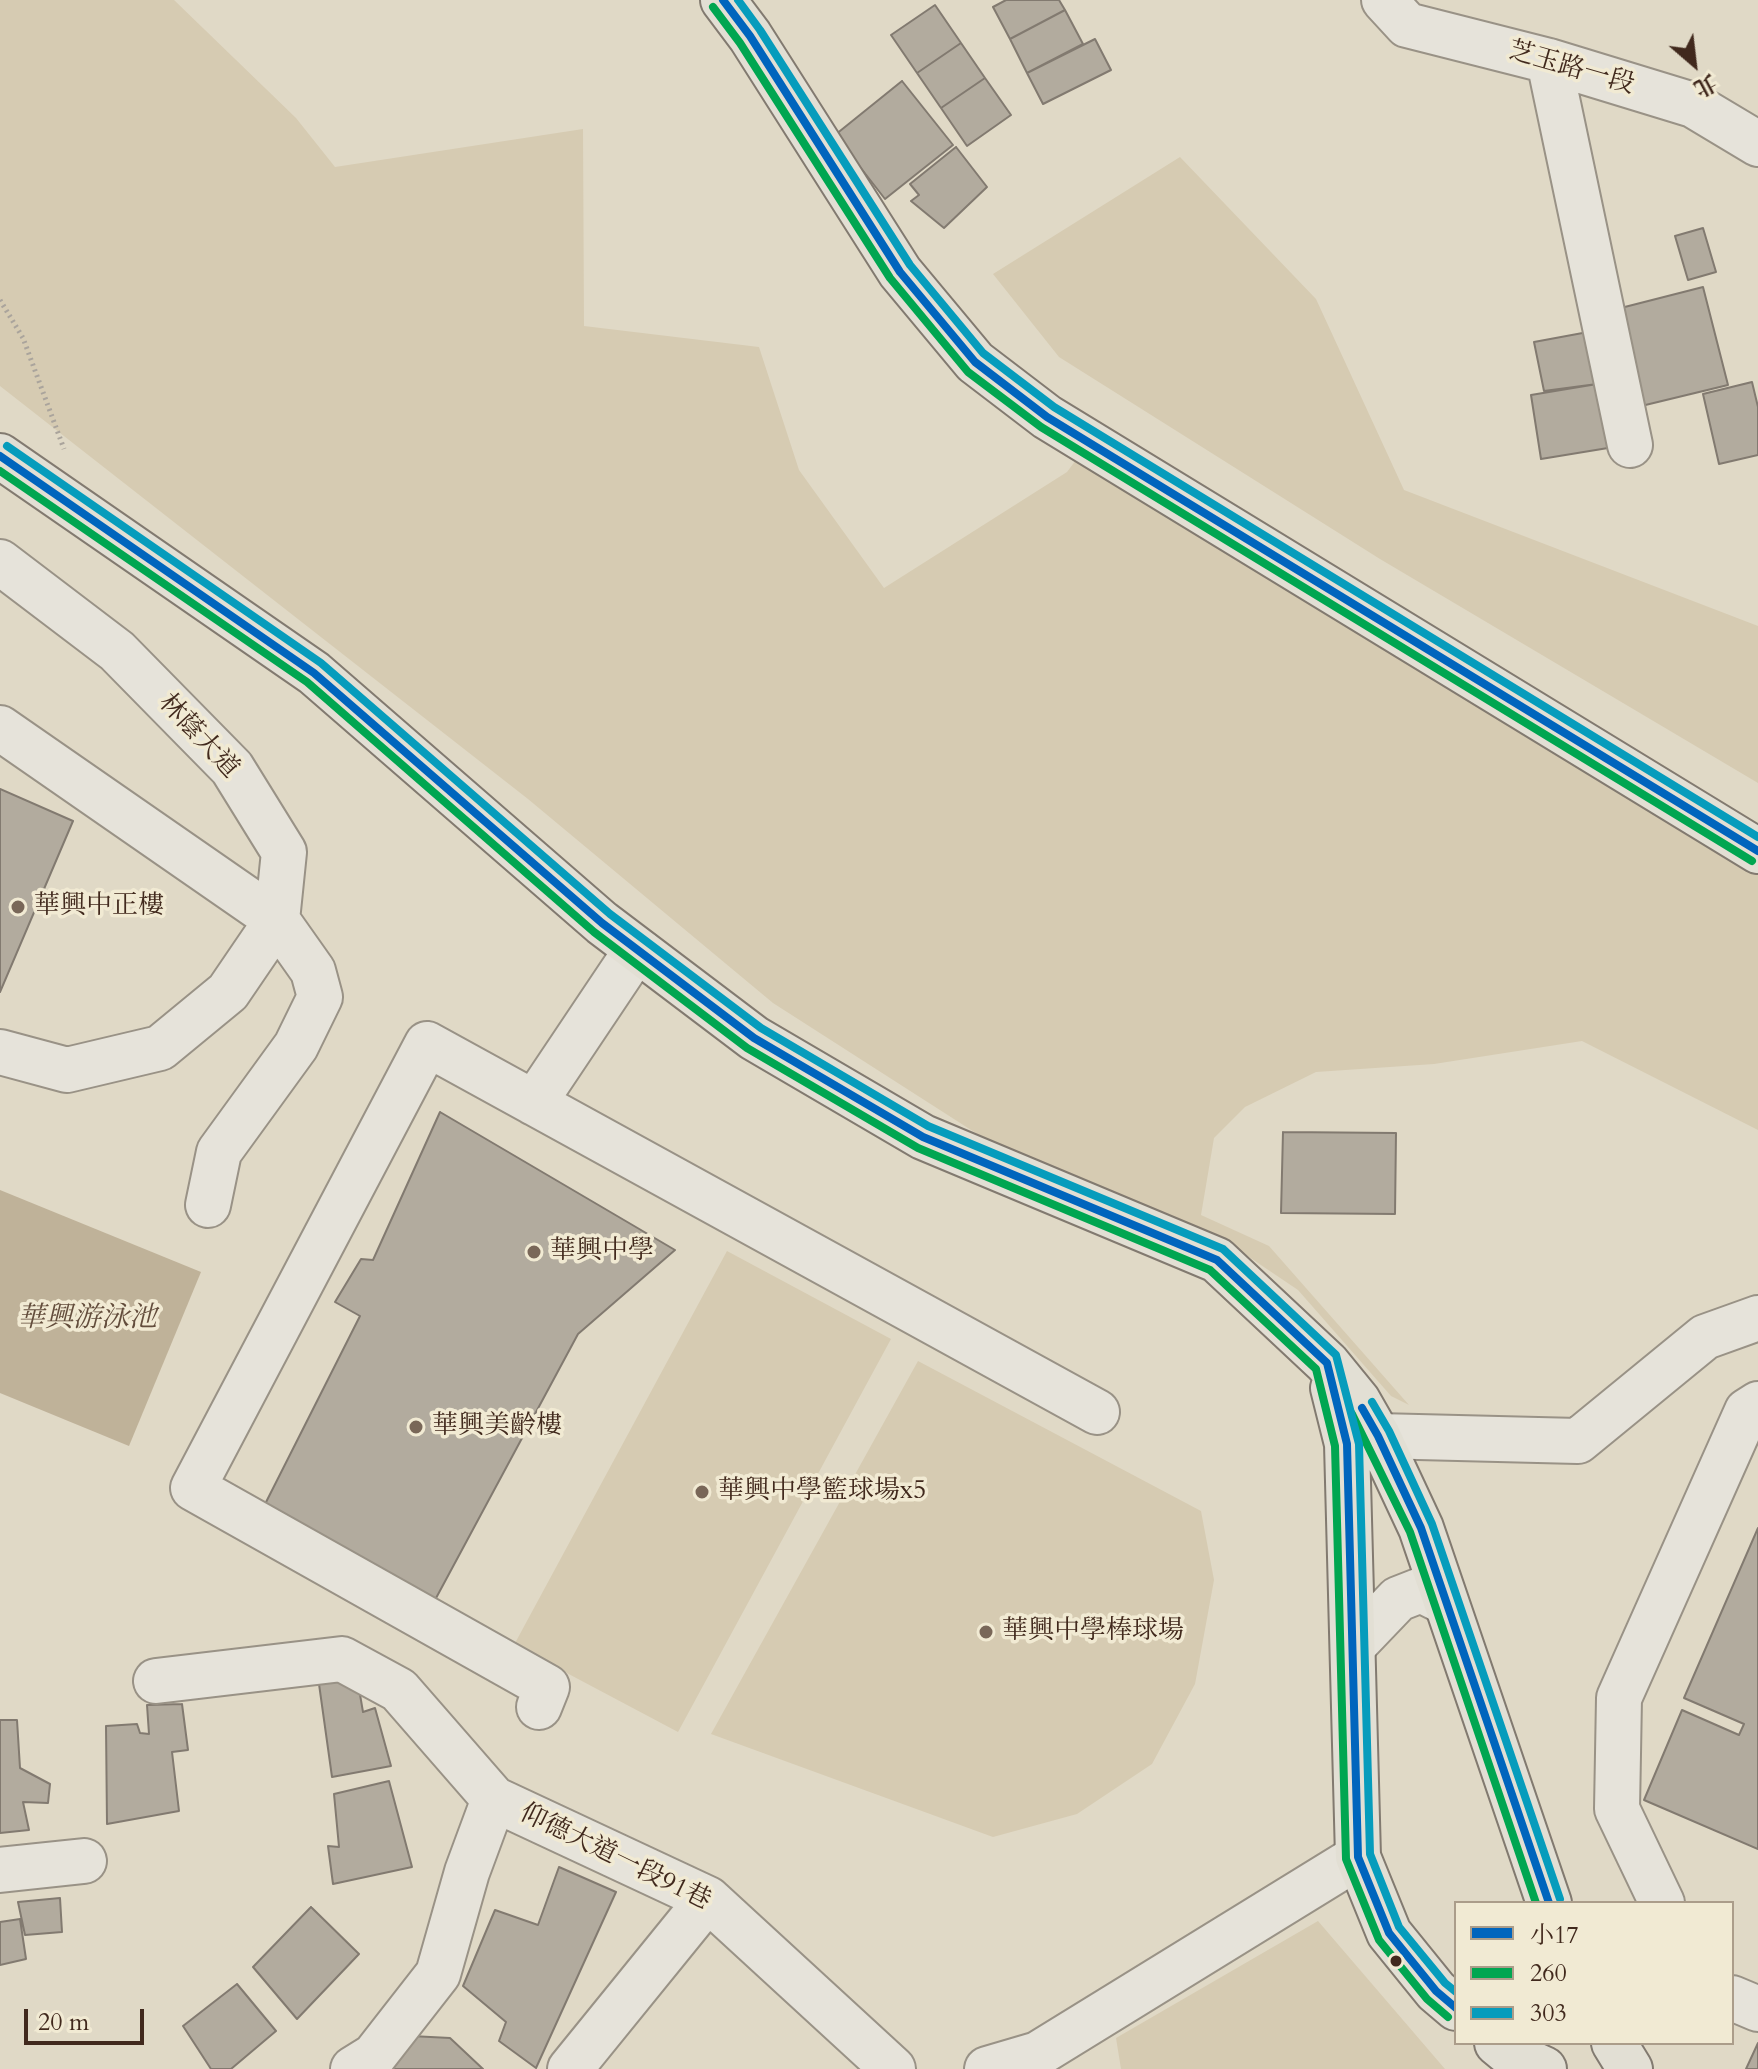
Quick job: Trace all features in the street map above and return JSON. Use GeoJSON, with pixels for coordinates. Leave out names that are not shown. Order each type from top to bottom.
{"type":"FeatureCollection","features":[{"type":"Feature","properties":{"kind":"main road"},"geometry":{"type":"LineString","coordinates":[[723,0],[750,36],[900,272],[975,362],[1047,417],[1758,851]]}},
{"type":"Feature","properties":{"kind":"main road"},"geometry":{"type":"LineString","coordinates":[[0,456],[314,673],[602,923],[754,1038],[923,1137],[1217,1260],[1327,1363],[1358,1401],[1378,1436],[1421,1528],[1548,1901]]}},
{"type":"Feature","properties":{"kind":"main road"},"geometry":{"type":"LineString","coordinates":[[1327,1363],[1347,1444],[1358,1857],[1389,1933],[1436,1991],[1454,2006]]}},
{"type":"Feature","properties":{"kind":"main road"},"geometry":{"type":"LineString","coordinates":[[1499,2045],[1509,2053],[1544,2069]]}},
{"type":"Feature","properties":{"kind":"main road"},"geometry":{"type":"LineString","coordinates":[[1615,2045],[1630,2069]]}},
{"type":"Feature","properties":{"kind":"street","name":"芝玉路一段"},"geometry":{"type":"LineString","coordinates":[[1384,0],[1407,25],[1549,61],[1693,105],[1758,144]]}},
{"type":"Feature","properties":{"kind":"street"},"geometry":{"type":"LineString","coordinates":[[1549,61],[1630,445]]}},
{"type":"Feature","properties":{"kind":"street","name":"林蔭大道"},"geometry":{"type":"LineString","coordinates":[[0,562],[117,651],[232,768],[284,852],[277,920],[228,992],[160,1048],[67,1070],[0,1052]]}},
{"type":"Feature","properties":{"kind":"street"},"geometry":{"type":"LineString","coordinates":[[0,728],[277,920],[313,971],[320,997],[296,1046],[219,1152],[208,1205]]}},
{"type":"Feature","properties":{"kind":"street"},"geometry":{"type":"LineString","coordinates":[[534,1103],[627,964],[641,953]]}},
{"type":"Feature","properties":{"kind":"street"},"geometry":{"type":"LineString","coordinates":[[539,1707],[547,1687],[193,1488],[427,1044],[1097,1412]]}},
{"type":"Feature","properties":{"kind":"street"},"geometry":{"type":"LineString","coordinates":[[1378,1436],[1578,1441],[1705,1337],[1758,1318]]}},
{"type":"Feature","properties":{"kind":"street"},"geometry":{"type":"LineString","coordinates":[[1661,1901],[1617,1809],[1619,1698],[1747,1411],[1758,1404]]}},
{"type":"Feature","properties":{"kind":"street"},"geometry":{"type":"LineString","coordinates":[[1353,1646],[1398,1599],[1421,1590],[1445,1602]]}},
{"type":"Feature","properties":{"kind":"street"},"geometry":{"type":"LineString","coordinates":[[156,1681],[342,1659],[399,1690],[494,1799]]}},
{"type":"Feature","properties":{"kind":"street","name":"仰德大道一段91巷"},"geometry":{"type":"LineString","coordinates":[[353,2069],[374,2056],[438,1974],[467,1872],[494,1799],[708,1899],[893,2069]]}},
{"type":"Feature","properties":{"kind":"street"},"geometry":{"type":"LineString","coordinates":[[987,2069],[1038,2054],[1358,1857]]}},
{"type":"Feature","properties":{"kind":"street"},"geometry":{"type":"LineString","coordinates":[[0,1870],[84,1861]]}},
{"type":"Feature","properties":{"kind":"street"},"geometry":{"type":"LineString","coordinates":[[570,2069],[708,1899]]}},
{"type":"Feature","properties":{"kind":"street"},"geometry":{"type":"LineString","coordinates":[[1734,1999],[1758,2009]]}},
{"type":"Feature","properties":{"kind":"path"},"geometry":{"type":"LineString","coordinates":[[0,300],[23,338],[66,454]]}},
{"type":"Feature","properties":{"kind":"shaded area"},"geometry":{"type":"Polygon","coordinates":[[[0,0],[174,0],[296,118],[335,167],[583,129],[584,326],[759,347],[799,470],[884,588],[1067,472],[1079,456],[1758,863],[1758,1130],[1582,1041],[1434,1064],[1316,1072],[1245,1107],[1214,1138],[1201,1215],[1269,1246],[1409,1405],[1391,1396],[1298,1290],[1215,1234],[1021,1162],[773,1003],[528,799],[0,386],[0,0]]]}},
{"type":"Feature","properties":{"kind":"shaded area"},"geometry":{"type":"Polygon","coordinates":[[[1180,157],[1316,299],[1404,490],[1758,626],[1758,783],[1380,559],[1059,357],[993,274],[1180,157]]]}},
{"type":"Feature","properties":{"kind":"shaded area","name":"華興中學籃球場x5"},"geometry":{"type":"Polygon","coordinates":[[[727,1251],[891,1339],[678,1732],[514,1645],[727,1251]]]}},
{"type":"Feature","properties":{"kind":"shaded area","name":"華興中學棒球場"},"geometry":{"type":"Polygon","coordinates":[[[918,1361],[1201,1511],[1214,1580],[1195,1684],[1152,1764],[1077,1814],[993,1837],[711,1734],[918,1361]]]}},
{"type":"Feature","properties":{"kind":"shaded area"},"geometry":{"type":"Polygon","coordinates":[[[1318,1921],[1445,2069],[1121,2069],[1116,2038],[1318,1921]]]}},
{"type":"Feature","properties":{"kind":"water","name":"華興游泳池"},"geometry":{"type":"Polygon","coordinates":[[[0,1190],[201,1272],[129,1446],[0,1393],[0,1190]]]}},
{"type":"Feature","properties":{"kind":"building"},"geometry":{"type":"Polygon","coordinates":[[[1006,0],[1059,0],[1065,10],[1010,39],[993,7],[1006,0]]]}},
{"type":"Feature","properties":{"kind":"building"},"geometry":{"type":"Polygon","coordinates":[[[935,5],[961,43],[917,73],[891,35],[935,5]]]}},
{"type":"Feature","properties":{"kind":"building"},"geometry":{"type":"Polygon","coordinates":[[[1065,10],[1083,44],[1027,73],[1010,39],[1065,10]]]}},
{"type":"Feature","properties":{"kind":"building"},"geometry":{"type":"Polygon","coordinates":[[[1095,39],[1111,70],[1043,104],[1027,73],[1095,39]]]}},
{"type":"Feature","properties":{"kind":"building"},"geometry":{"type":"Polygon","coordinates":[[[961,43],[985,78],[941,108],[917,73],[961,43]]]}},
{"type":"Feature","properties":{"kind":"building"},"geometry":{"type":"Polygon","coordinates":[[[985,78],[1011,115],[967,146],[941,108],[985,78]]]}},
{"type":"Feature","properties":{"kind":"building"},"geometry":{"type":"Polygon","coordinates":[[[902,81],[953,145],[885,199],[835,135],[902,81]]]}},
{"type":"Feature","properties":{"kind":"building"},"geometry":{"type":"Polygon","coordinates":[[[956,147],[987,187],[944,228],[911,201],[919,195],[910,184],[956,147]]]}},
{"type":"Feature","properties":{"kind":"building"},"geometry":{"type":"Polygon","coordinates":[[[1703,228],[1716,272],[1688,280],[1675,236],[1703,228]]]}},
{"type":"Feature","properties":{"kind":"building"},"geometry":{"type":"Polygon","coordinates":[[[1703,287],[1728,385],[1633,408],[1609,311],[1703,287]]]}},
{"type":"Feature","properties":{"kind":"building"},"geometry":{"type":"Polygon","coordinates":[[[1588,332],[1597,384],[1544,391],[1534,342],[1588,332]]]}},
{"type":"Feature","properties":{"kind":"building"},"geometry":{"type":"Polygon","coordinates":[[[1752,382],[1758,407],[1758,455],[1719,464],[1703,394],[1752,382]]]}},
{"type":"Feature","properties":{"kind":"building"},"geometry":{"type":"Polygon","coordinates":[[[1597,384],[1608,448],[1541,459],[1531,395],[1597,384]]]}},
{"type":"Feature","properties":{"kind":"building","name":"華興中正樓"},"geometry":{"type":"Polygon","coordinates":[[[0,789],[73,821],[0,992],[0,789]]]}},
{"type":"Feature","properties":{"kind":"building","name":"華興美齡樓"},"geometry":{"type":"Polygon","coordinates":[[[440,1112],[675,1250],[578,1334],[428,1613],[257,1520],[360,1316],[335,1302],[361,1259],[373,1260],[440,1112]]]}},
{"type":"Feature","properties":{"kind":"building"},"geometry":{"type":"Polygon","coordinates":[[[1283,1132],[1396,1133],[1395,1214],[1281,1213],[1283,1132]]]}},
{"type":"Feature","properties":{"kind":"building"},"geometry":{"type":"Polygon","coordinates":[[[1758,1528],[1758,1849],[1644,1800],[1682,1710],[1739,1735],[1744,1724],[1684,1698],[1758,1528]]]}},
{"type":"Feature","properties":{"kind":"building"},"geometry":{"type":"Polygon","coordinates":[[[357,1677],[363,1712],[375,1708],[391,1766],[332,1777],[319,1684],[357,1677]]]}},
{"type":"Feature","properties":{"kind":"building"},"geometry":{"type":"Polygon","coordinates":[[[182,1704],[188,1750],[172,1752],[179,1811],[107,1824],[106,1726],[137,1724],[140,1733],[149,1734],[147,1705],[182,1704]]]}},
{"type":"Feature","properties":{"kind":"building"},"geometry":{"type":"Polygon","coordinates":[[[0,1720],[17,1720],[20,1768],[50,1784],[48,1803],[23,1802],[29,1830],[0,1833],[0,1720]]]}},
{"type":"Feature","properties":{"kind":"building"},"geometry":{"type":"Polygon","coordinates":[[[389,1781],[412,1867],[333,1884],[328,1846],[339,1847],[334,1794],[389,1781]]]}},
{"type":"Feature","properties":{"kind":"building"},"geometry":{"type":"Polygon","coordinates":[[[559,1867],[616,1892],[536,2068],[499,2041],[506,2022],[463,1986],[495,1910],[538,1925],[559,1867]]]}},
{"type":"Feature","properties":{"kind":"building"},"geometry":{"type":"Polygon","coordinates":[[[60,1898],[62,1932],[25,1935],[18,1902],[60,1898]]]}},
{"type":"Feature","properties":{"kind":"building"},"geometry":{"type":"Polygon","coordinates":[[[311,1907],[359,1954],[297,2019],[253,1967],[311,1907]]]}},
{"type":"Feature","properties":{"kind":"building"},"geometry":{"type":"Polygon","coordinates":[[[20,1919],[26,1959],[0,1965],[0,1922],[20,1919]]]}},
{"type":"Feature","properties":{"kind":"building"},"geometry":{"type":"Polygon","coordinates":[[[237,1984],[276,2031],[231,2069],[211,2069],[183,2026],[237,1984]]]}},
{"type":"Feature","properties":{"kind":"building"},"geometry":{"type":"Polygon","coordinates":[[[411,2036],[450,2038],[483,2069],[379,2069],[411,2036]]]}},
{"type":"Feature","properties":{"kind":"building"},"geometry":{"type":"Polygon","coordinates":[[[1758,2043],[1758,2069],[1746,2069],[1758,2043]]]}},
{"type":"Feature","properties":{"kind":"transit line","name":"小17"},"geometry":{"type":"LineString","coordinates":[[723,0],[750,36],[900,272],[975,362],[1047,417],[1758,851]]}},
{"type":"Feature","properties":{"kind":"transit line","name":"303"},"geometry":{"type":"LineString","coordinates":[[738,0],[910,265],[983,353],[1054,407],[1758,837]]}},
{"type":"Feature","properties":{"kind":"transit line","name":"260"},"geometry":{"type":"LineString","coordinates":[[713,7],[740,43],[890,278],[968,372],[1041,427],[1752,861]]}},
{"type":"Feature","properties":{"kind":"transit line","name":"303"},"geometry":{"type":"LineString","coordinates":[[7,446],[321,663],[610,914],[761,1028],[928,1126],[1223,1249],[1336,1355],[1359,1444],[1370,1854],[1399,1927],[1454,1990]]}},
{"type":"Feature","properties":{"kind":"transit line","name":"小17"},"geometry":{"type":"LineString","coordinates":[[0,456],[314,673],[602,923],[754,1038],[923,1137],[1217,1260],[1327,1363],[1347,1444],[1358,1857],[1389,1933],[1436,1991],[1454,2006]]}},
{"type":"Feature","properties":{"kind":"transit line","name":"260"},"geometry":{"type":"LineString","coordinates":[[0,471],[307,682],[594,932],[747,1048],[918,1148],[1210,1270],[1316,1369],[1335,1446],[1346,1859],[1379,1940],[1427,1999],[1448,2017]]}},
{"type":"Feature","properties":{"kind":"transit line","name":"303"},"geometry":{"type":"LineString","coordinates":[[1372,1402],[1389,1431],[1432,1524],[1560,1899]]}},
{"type":"Feature","properties":{"kind":"transit line","name":"小17"},"geometry":{"type":"LineString","coordinates":[[1362,1408],[1421,1528],[1548,1901]]}},
{"type":"Feature","properties":{"kind":"transit line","name":"260"},"geometry":{"type":"LineString","coordinates":[[1352,1414],[1410,1532],[1535,1901]]}},
{"type":"Feature","properties":{"kind":"place","name":"華興中正樓"},"geometry":{"type":"Point","coordinates":[18,907]}},
{"type":"Feature","properties":{"kind":"place","name":"華興中學"},"geometry":{"type":"Point","coordinates":[534,1252]}},
{"type":"Feature","properties":{"kind":"place","name":"華興美齡樓"},"geometry":{"type":"Point","coordinates":[416,1427]}},
{"type":"Feature","properties":{"kind":"place","name":"華興中學籃球場x5"},"geometry":{"type":"Point","coordinates":[702,1492]}},
{"type":"Feature","properties":{"kind":"place","name":"華興中學棒球場"},"geometry":{"type":"Point","coordinates":[986,1632]}}]}
